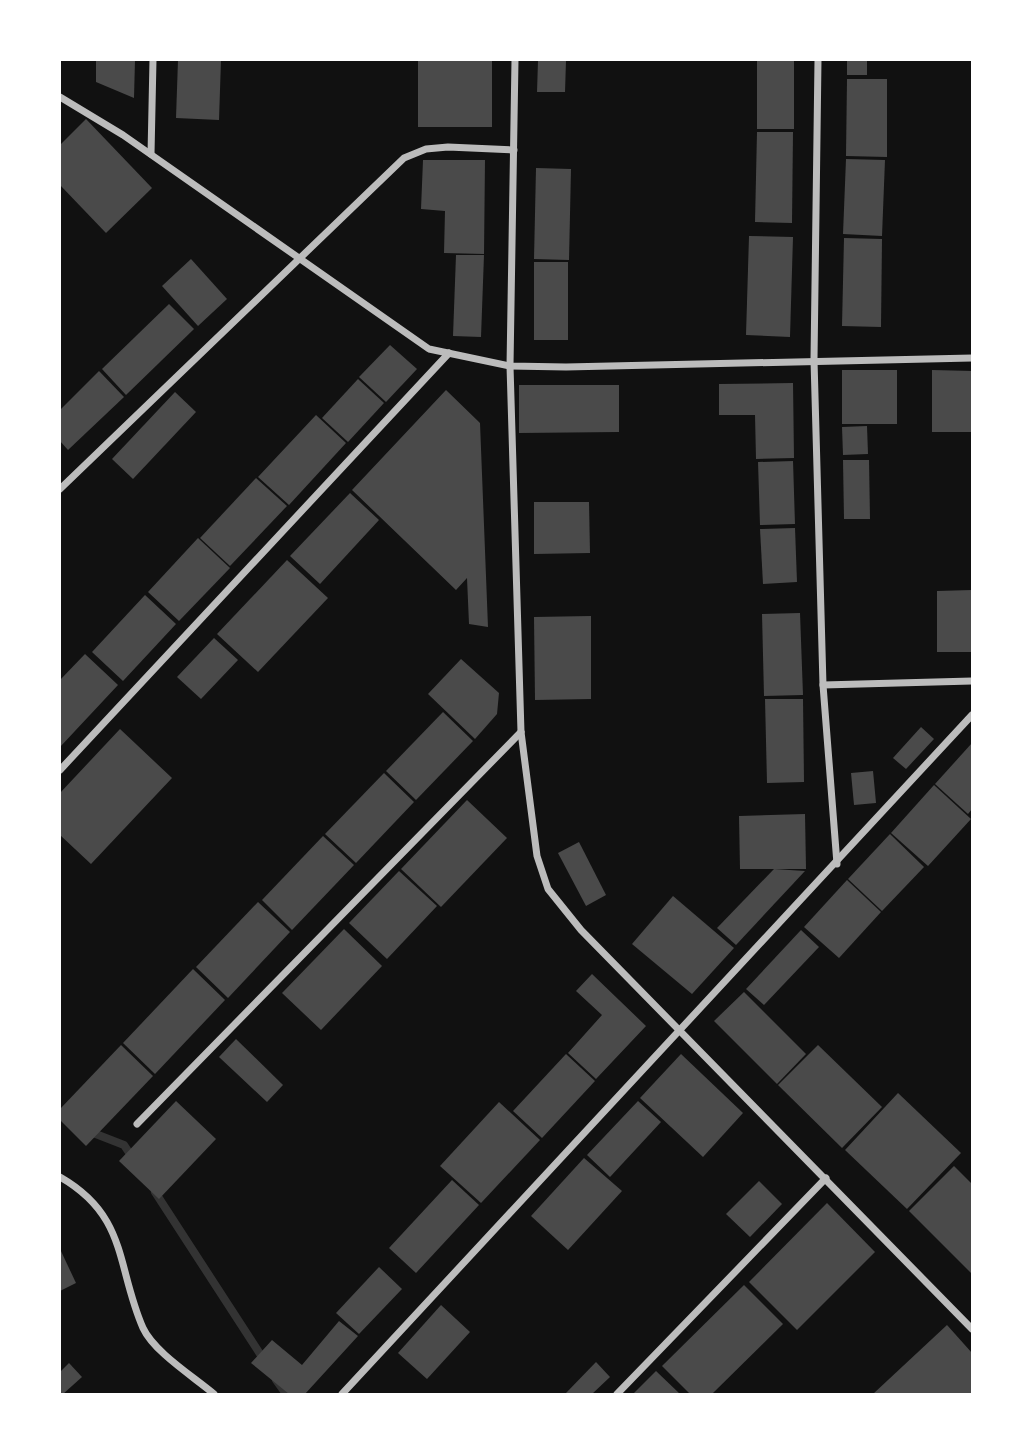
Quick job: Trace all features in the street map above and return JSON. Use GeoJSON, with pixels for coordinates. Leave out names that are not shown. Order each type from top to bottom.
{"type":"FeatureCollection","features":[{"type":"Feature","properties":{"kind":"street"},"geometry":{"type":"LineString","coordinates":[[151,155],[153,60]]}},
{"type":"Feature","properties":{"kind":"street"},"geometry":{"type":"LineString","coordinates":[[515,60],[510,366],[521,732],[537,856],[548,889],[581,930],[972,1329]]}},
{"type":"Feature","properties":{"kind":"street"},"geometry":{"type":"LineString","coordinates":[[818,60],[814,360],[823,685],[837,863]]}},
{"type":"Feature","properties":{"kind":"street"},"geometry":{"type":"LineString","coordinates":[[60,97],[151,155],[429,349],[510,366],[566,367],[972,358]]}},
{"type":"Feature","properties":{"kind":"street"},"geometry":{"type":"LineString","coordinates":[[60,489],[404,158],[426,149],[448,147],[514,150]]}},
{"type":"Feature","properties":{"kind":"street"},"geometry":{"type":"LineString","coordinates":[[60,770],[449,353]]}},
{"type":"Feature","properties":{"kind":"street"},"geometry":{"type":"LineString","coordinates":[[823,685],[972,681]]}},
{"type":"Feature","properties":{"kind":"street"},"geometry":{"type":"LineString","coordinates":[[342,1395],[972,715]]}},
{"type":"Feature","properties":{"kind":"street"},"geometry":{"type":"LineString","coordinates":[[137,1124],[521,732]]}},
{"type":"Feature","properties":{"kind":"street"},"geometry":{"type":"LineString","coordinates":[[60,1177],[80,1189],[107,1219],[117,1241],[144,1330],[161,1350],[214,1395]]}},
{"type":"Feature","properties":{"kind":"street"},"geometry":{"type":"LineString","coordinates":[[617,1395],[826,1178]]}},
{"type":"Feature","properties":{"kind":"street"},"geometry":{"type":"LineString","coordinates":[[965,1321],[972,1314]]}},
{"type":"Feature","properties":{"kind":"building"},"geometry":{"type":"Polygon","coordinates":[[[96,60],[135,60],[134,98],[96,82],[96,60]]]}},
{"type":"Feature","properties":{"kind":"building"},"geometry":{"type":"Polygon","coordinates":[[[178,60],[221,60],[219,120],[176,118],[178,60]]]}},
{"type":"Feature","properties":{"kind":"building"},"geometry":{"type":"Polygon","coordinates":[[[418,60],[492,60],[492,127],[418,127],[418,60]]]}},
{"type":"Feature","properties":{"kind":"building"},"geometry":{"type":"Polygon","coordinates":[[[538,60],[566,60],[565,92],[537,92],[538,60]]]}},
{"type":"Feature","properties":{"kind":"building"},"geometry":{"type":"Polygon","coordinates":[[[757,60],[794,60],[794,129],[757,129],[757,60]]]}},
{"type":"Feature","properties":{"kind":"building"},"geometry":{"type":"Polygon","coordinates":[[[847,60],[867,60],[867,75],[847,75],[847,60]]]}},
{"type":"Feature","properties":{"kind":"building"},"geometry":{"type":"Polygon","coordinates":[[[847,79],[887,79],[887,157],[846,156],[847,79]]]}},
{"type":"Feature","properties":{"kind":"building"},"geometry":{"type":"Polygon","coordinates":[[[86,119],[152,188],[106,233],[60,185],[60,145],[86,119]]]}},
{"type":"Feature","properties":{"kind":"building"},"geometry":{"type":"Polygon","coordinates":[[[757,132],[793,132],[792,223],[755,222],[757,132]]]}},
{"type":"Feature","properties":{"kind":"building"},"geometry":{"type":"Polygon","coordinates":[[[846,159],[885,160],[882,236],[843,234],[846,159]]]}},
{"type":"Feature","properties":{"kind":"building"},"geometry":{"type":"Polygon","coordinates":[[[423,160],[485,160],[484,254],[444,253],[445,211],[421,209],[423,160]]]}},
{"type":"Feature","properties":{"kind":"building"},"geometry":{"type":"Polygon","coordinates":[[[536,168],[571,169],[569,260],[534,259],[536,168]]]}},
{"type":"Feature","properties":{"kind":"building"},"geometry":{"type":"Polygon","coordinates":[[[749,236],[793,237],[790,337],[746,335],[749,236]]]}},
{"type":"Feature","properties":{"kind":"building"},"geometry":{"type":"Polygon","coordinates":[[[844,238],[882,239],[881,327],[842,326],[844,238]]]}},
{"type":"Feature","properties":{"kind":"building"},"geometry":{"type":"Polygon","coordinates":[[[456,255],[484,255],[481,337],[453,336],[456,255]]]}},
{"type":"Feature","properties":{"kind":"building"},"geometry":{"type":"Polygon","coordinates":[[[191,259],[227,299],[198,326],[162,286],[191,259]]]}},
{"type":"Feature","properties":{"kind":"building"},"geometry":{"type":"Polygon","coordinates":[[[534,262],[568,262],[568,340],[534,340],[534,262]]]}},
{"type":"Feature","properties":{"kind":"building"},"geometry":{"type":"Polygon","coordinates":[[[169,304],[194,329],[126,395],[102,369],[169,304]]]}},
{"type":"Feature","properties":{"kind":"building"},"geometry":{"type":"Polygon","coordinates":[[[390,345],[417,369],[386,402],[359,377],[390,345]]]}},
{"type":"Feature","properties":{"kind":"building"},"geometry":{"type":"Polygon","coordinates":[[[842,370],[897,370],[897,424],[842,424],[842,370]]]}},
{"type":"Feature","properties":{"kind":"building"},"geometry":{"type":"Polygon","coordinates":[[[932,370],[972,371],[972,432],[932,432],[932,370]]]}},
{"type":"Feature","properties":{"kind":"building"},"geometry":{"type":"Polygon","coordinates":[[[99,371],[124,397],[68,450],[60,441],[60,410],[99,371]]]}},
{"type":"Feature","properties":{"kind":"building"},"geometry":{"type":"Polygon","coordinates":[[[358,379],[384,403],[348,442],[322,418],[358,379]]]}},
{"type":"Feature","properties":{"kind":"building"},"geometry":{"type":"Polygon","coordinates":[[[793,383],[794,458],[756,459],[755,415],[719,415],[719,384],[793,383]]]}},
{"type":"Feature","properties":{"kind":"building"},"geometry":{"type":"Polygon","coordinates":[[[519,385],[619,385],[619,432],[519,433],[519,385]]]}},
{"type":"Feature","properties":{"kind":"building"},"geometry":{"type":"Polygon","coordinates":[[[446,390],[480,423],[488,627],[469,624],[467,578],[456,590],[352,490],[446,390]]]}},
{"type":"Feature","properties":{"kind":"building"},"geometry":{"type":"Polygon","coordinates":[[[175,392],[196,412],[133,479],[112,459],[175,392]]]}},
{"type":"Feature","properties":{"kind":"building"},"geometry":{"type":"Polygon","coordinates":[[[316,415],[346,443],[289,505],[258,477],[316,415]]]}},
{"type":"Feature","properties":{"kind":"building"},"geometry":{"type":"Polygon","coordinates":[[[867,426],[868,454],[843,455],[842,427],[867,426]]]}},
{"type":"Feature","properties":{"kind":"building"},"geometry":{"type":"Polygon","coordinates":[[[843,460],[869,460],[870,519],[844,519],[843,460]]]}},
{"type":"Feature","properties":{"kind":"building"},"geometry":{"type":"Polygon","coordinates":[[[793,461],[795,524],[760,525],[758,462],[793,461]]]}},
{"type":"Feature","properties":{"kind":"building"},"geometry":{"type":"Polygon","coordinates":[[[256,478],[287,506],[230,566],[200,538],[256,478]]]}},
{"type":"Feature","properties":{"kind":"building"},"geometry":{"type":"Polygon","coordinates":[[[350,493],[379,520],[320,584],[290,556],[350,493]]]}},
{"type":"Feature","properties":{"kind":"building"},"geometry":{"type":"Polygon","coordinates":[[[534,502],[589,502],[590,553],[534,554],[534,502]]]}},
{"type":"Feature","properties":{"kind":"building"},"geometry":{"type":"Polygon","coordinates":[[[795,528],[797,582],[763,584],[760,529],[795,528]]]}},
{"type":"Feature","properties":{"kind":"building"},"geometry":{"type":"Polygon","coordinates":[[[198,538],[230,568],[179,621],[148,592],[198,538]]]}},
{"type":"Feature","properties":{"kind":"building"},"geometry":{"type":"Polygon","coordinates":[[[287,560],[328,598],[258,672],[217,634],[287,560]]]}},
{"type":"Feature","properties":{"kind":"building"},"geometry":{"type":"Polygon","coordinates":[[[972,590],[972,652],[937,652],[937,591],[972,590]]]}},
{"type":"Feature","properties":{"kind":"building"},"geometry":{"type":"Polygon","coordinates":[[[145,595],[176,624],[123,681],[92,652],[145,595]]]}},
{"type":"Feature","properties":{"kind":"building"},"geometry":{"type":"Polygon","coordinates":[[[800,613],[803,695],[764,696],[762,614],[800,613]]]}},
{"type":"Feature","properties":{"kind":"building"},"geometry":{"type":"Polygon","coordinates":[[[591,616],[591,699],[535,700],[534,617],[591,616]]]}},
{"type":"Feature","properties":{"kind":"building"},"geometry":{"type":"Polygon","coordinates":[[[214,638],[238,660],[201,699],[177,677],[214,638]]]}},
{"type":"Feature","properties":{"kind":"building"},"geometry":{"type":"Polygon","coordinates":[[[85,654],[118,685],[60,747],[60,680],[85,654]]]}},
{"type":"Feature","properties":{"kind":"building"},"geometry":{"type":"Polygon","coordinates":[[[461,659],[499,693],[497,714],[475,739],[428,694],[461,659]]]}},
{"type":"Feature","properties":{"kind":"building"},"geometry":{"type":"Polygon","coordinates":[[[765,699],[803,699],[804,782],[767,783],[765,699]]]}},
{"type":"Feature","properties":{"kind":"building"},"geometry":{"type":"Polygon","coordinates":[[[443,712],[473,741],[416,800],[386,771],[443,712]]]}},
{"type":"Feature","properties":{"kind":"building"},"geometry":{"type":"Polygon","coordinates":[[[921,727],[934,739],[906,769],[893,758],[921,727]]]}},
{"type":"Feature","properties":{"kind":"building"},"geometry":{"type":"Polygon","coordinates":[[[120,729],[172,778],[91,864],[60,835],[60,793],[120,729]]]}},
{"type":"Feature","properties":{"kind":"building"},"geometry":{"type":"Polygon","coordinates":[[[972,743],[972,809],[968,814],[935,784],[972,743]]]}},
{"type":"Feature","properties":{"kind":"building"},"geometry":{"type":"Polygon","coordinates":[[[873,771],[876,803],[854,805],[851,773],[873,771]]]}},
{"type":"Feature","properties":{"kind":"building"},"geometry":{"type":"Polygon","coordinates":[[[384,773],[414,802],[356,863],[325,834],[384,773]]]}},
{"type":"Feature","properties":{"kind":"building"},"geometry":{"type":"Polygon","coordinates":[[[934,785],[971,819],[928,866],[891,833],[934,785]]]}},
{"type":"Feature","properties":{"kind":"building"},"geometry":{"type":"Polygon","coordinates":[[[467,800],[507,838],[441,907],[401,869],[467,800]]]}},
{"type":"Feature","properties":{"kind":"building"},"geometry":{"type":"Polygon","coordinates":[[[805,814],[806,869],[740,869],[739,816],[805,814]]]}},
{"type":"Feature","properties":{"kind":"building"},"geometry":{"type":"Polygon","coordinates":[[[890,834],[924,867],[882,911],[848,879],[890,834]]]}},
{"type":"Feature","properties":{"kind":"building"},"geometry":{"type":"Polygon","coordinates":[[[323,836],[354,865],[292,930],[262,900],[323,836]]]}},
{"type":"Feature","properties":{"kind":"building"},"geometry":{"type":"Polygon","coordinates":[[[579,842],[606,895],[586,906],[558,853],[579,842]]]}},
{"type":"Feature","properties":{"kind":"building"},"geometry":{"type":"Polygon","coordinates":[[[774,869],[805,871],[736,945],[717,928],[774,869]]]}},
{"type":"Feature","properties":{"kind":"building"},"geometry":{"type":"Polygon","coordinates":[[[399,871],[437,906],[387,959],[349,923],[399,871]]]}},
{"type":"Feature","properties":{"kind":"building"},"geometry":{"type":"Polygon","coordinates":[[[847,880],[881,912],[839,958],[804,927],[847,880]]]}},
{"type":"Feature","properties":{"kind":"building"},"geometry":{"type":"Polygon","coordinates":[[[673,896],[734,948],[692,994],[632,944],[673,896]]]}},
{"type":"Feature","properties":{"kind":"building"},"geometry":{"type":"Polygon","coordinates":[[[258,902],[290,932],[228,998],[196,967],[258,902]]]}},
{"type":"Feature","properties":{"kind":"building"},"geometry":{"type":"Polygon","coordinates":[[[344,929],[382,966],[321,1030],[282,993],[344,929]]]}},
{"type":"Feature","properties":{"kind":"building"},"geometry":{"type":"Polygon","coordinates":[[[801,930],[819,947],[764,1005],[746,989],[801,930]]]}},
{"type":"Feature","properties":{"kind":"building"},"geometry":{"type":"Polygon","coordinates":[[[193,969],[225,1000],[155,1074],[123,1043],[193,969]]]}},
{"type":"Feature","properties":{"kind":"building"},"geometry":{"type":"Polygon","coordinates":[[[592,974],[646,1026],[596,1079],[568,1053],[602,1015],[576,991],[592,974]]]}},
{"type":"Feature","properties":{"kind":"building"},"geometry":{"type":"Polygon","coordinates":[[[744,992],[806,1054],[777,1084],[714,1021],[744,992]]]}},
{"type":"Feature","properties":{"kind":"building"},"geometry":{"type":"Polygon","coordinates":[[[236,1039],[283,1085],[267,1102],[219,1057],[236,1039]]]}},
{"type":"Feature","properties":{"kind":"building"},"geometry":{"type":"Polygon","coordinates":[[[121,1045],[153,1076],[86,1146],[60,1120],[60,1109],[121,1045]]]}},
{"type":"Feature","properties":{"kind":"building"},"geometry":{"type":"Polygon","coordinates":[[[818,1045],[882,1107],[842,1148],[778,1085],[818,1045]]]}},
{"type":"Feature","properties":{"kind":"building"},"geometry":{"type":"Polygon","coordinates":[[[566,1054],[595,1081],[542,1138],[513,1111],[566,1054]]]}},
{"type":"Feature","properties":{"kind":"building"},"geometry":{"type":"Polygon","coordinates":[[[681,1054],[743,1113],[703,1157],[640,1098],[681,1054]]]}},
{"type":"Feature","properties":{"kind":"building"},"geometry":{"type":"Polygon","coordinates":[[[898,1093],[961,1153],[907,1209],[845,1150],[898,1093]]]}},
{"type":"Feature","properties":{"kind":"building"},"geometry":{"type":"Polygon","coordinates":[[[176,1101],[216,1139],[159,1199],[119,1161],[176,1101]]]}},
{"type":"Feature","properties":{"kind":"building"},"geometry":{"type":"Polygon","coordinates":[[[638,1101],[661,1122],[610,1177],[587,1155],[638,1101]]]}},
{"type":"Feature","properties":{"kind":"building"},"geometry":{"type":"Polygon","coordinates":[[[499,1102],[540,1140],[481,1203],[440,1166],[499,1102]]]}},
{"type":"Feature","properties":{"kind":"building"},"geometry":{"type":"Polygon","coordinates":[[[584,1158],[622,1191],[568,1250],[531,1216],[584,1158]]]}},
{"type":"Feature","properties":{"kind":"building"},"geometry":{"type":"Polygon","coordinates":[[[954,1166],[972,1184],[972,1274],[909,1211],[954,1166]]]}},
{"type":"Feature","properties":{"kind":"building"},"geometry":{"type":"Polygon","coordinates":[[[452,1180],[479,1205],[416,1273],[389,1248],[452,1180]]]}},
{"type":"Feature","properties":{"kind":"building"},"geometry":{"type":"Polygon","coordinates":[[[759,1181],[782,1204],[750,1237],[726,1214],[759,1181]]]}},
{"type":"Feature","properties":{"kind":"building"},"geometry":{"type":"Polygon","coordinates":[[[827,1203],[875,1252],[797,1330],[749,1282],[827,1203]]]}},
{"type":"Feature","properties":{"kind":"building"},"geometry":{"type":"Polygon","coordinates":[[[60,1249],[76,1283],[60,1291],[60,1249]]]}},
{"type":"Feature","properties":{"kind":"building"},"geometry":{"type":"Polygon","coordinates":[[[379,1267],[402,1289],[359,1334],[336,1313],[379,1267]]]}},
{"type":"Feature","properties":{"kind":"building"},"geometry":{"type":"Polygon","coordinates":[[[744,1285],[783,1324],[712,1394],[690,1394],[662,1366],[744,1285]]]}},
{"type":"Feature","properties":{"kind":"building"},"geometry":{"type":"Polygon","coordinates":[[[441,1305],[470,1332],[427,1379],[398,1353],[441,1305]]]}},
{"type":"Feature","properties":{"kind":"building"},"geometry":{"type":"Polygon","coordinates":[[[339,1321],[358,1336],[305,1394],[289,1394],[251,1363],[272,1340],[302,1365],[339,1321]]]}},
{"type":"Feature","properties":{"kind":"building"},"geometry":{"type":"Polygon","coordinates":[[[947,1325],[972,1353],[972,1394],[873,1394],[947,1325]]]}},
{"type":"Feature","properties":{"kind":"building"},"geometry":{"type":"Polygon","coordinates":[[[596,1362],[610,1377],[592,1394],[565,1394],[596,1362]]]}},
{"type":"Feature","properties":{"kind":"building"},"geometry":{"type":"Polygon","coordinates":[[[69,1363],[82,1377],[60,1394],[60,1372],[69,1363]]]}},
{"type":"Feature","properties":{"kind":"building"},"geometry":{"type":"Polygon","coordinates":[[[656,1371],[680,1394],[633,1394],[656,1371]]]}},
{"type":"Feature","properties":{"kind":"waterway"},"geometry":{"type":"LineString","coordinates":[[88,1131],[124,1145],[134,1160]]}},
{"type":"Feature","properties":{"kind":"waterway"},"geometry":{"type":"LineString","coordinates":[[155,1192],[264,1360]]}},
{"type":"Feature","properties":{"kind":"waterway"},"geometry":{"type":"LineString","coordinates":[[276,1380],[286,1394]]}}]}
